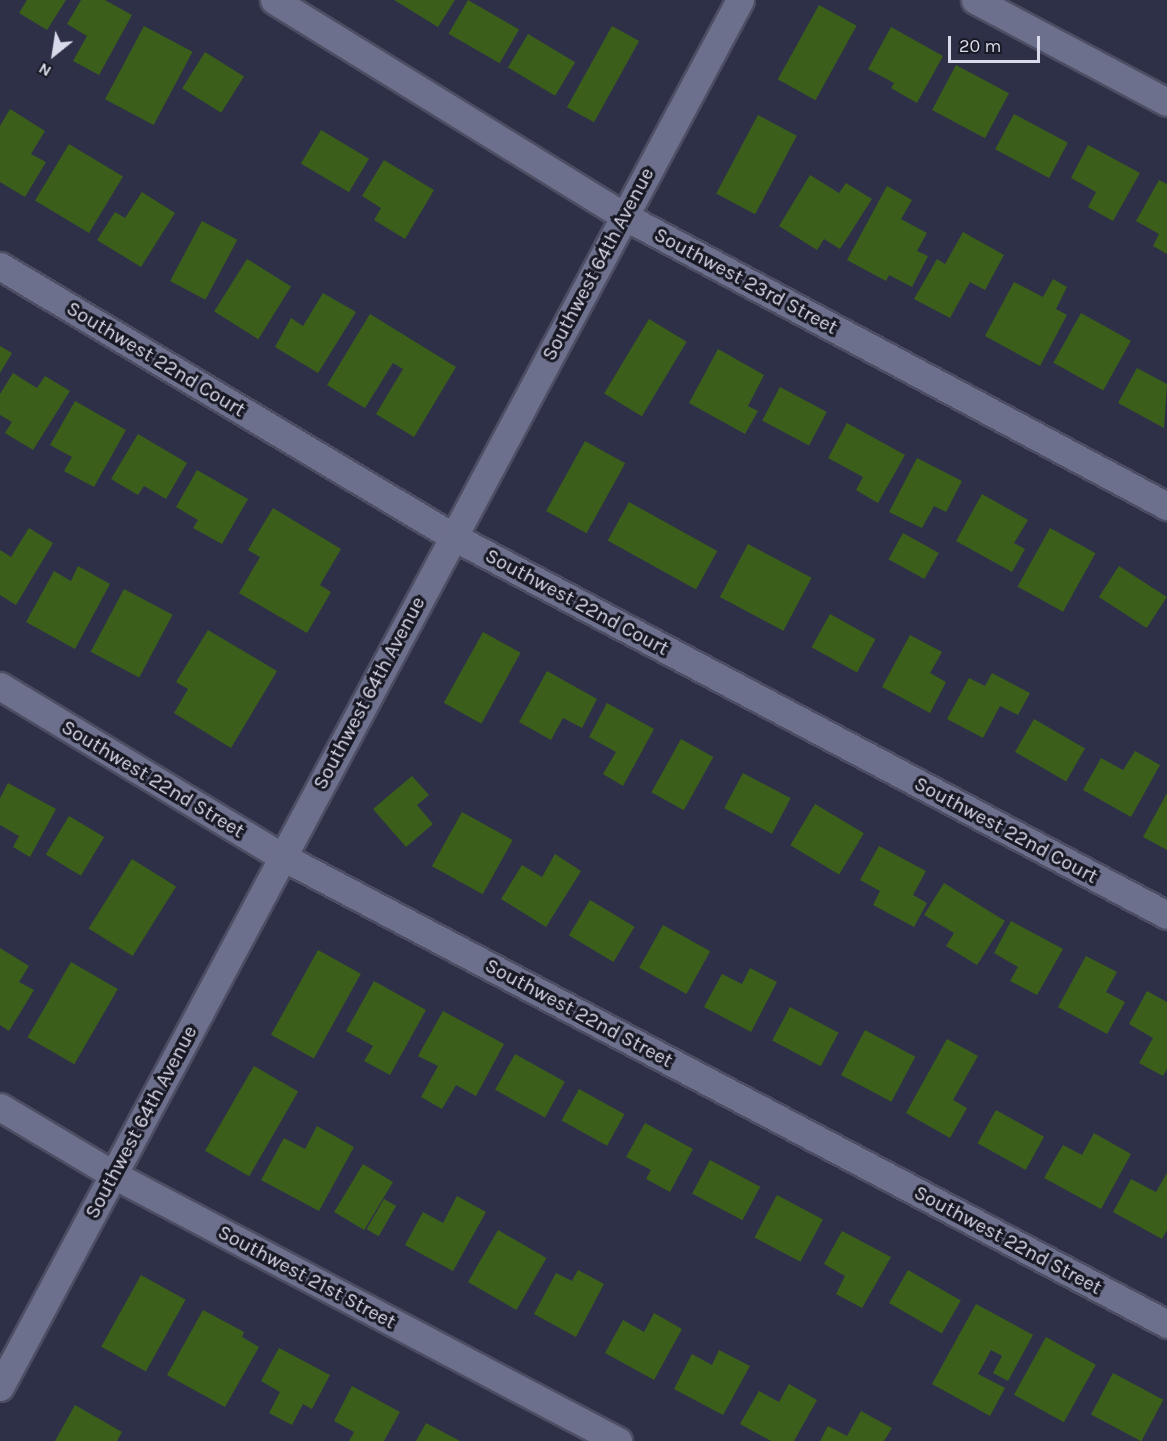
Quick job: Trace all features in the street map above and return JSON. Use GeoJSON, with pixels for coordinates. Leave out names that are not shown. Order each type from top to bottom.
{"type":"FeatureCollection","features":[{"type":"Feature","properties":{"kind":"street","name":"Southwest 23rd Street"},"geometry":{"type":"LineString","coordinates":[[274,0],[624,216],[1167,506]]}},
{"type":"Feature","properties":{"kind":"street","name":"Southwest 64th Avenue"},"geometry":{"type":"LineString","coordinates":[[0,1387],[281,856],[740,0]]}},
{"type":"Feature","properties":{"kind":"street"},"geometry":{"type":"LineString","coordinates":[[975,0],[1167,102]]}},
{"type":"Feature","properties":{"kind":"street","name":"Southwest 22nd Court"},"geometry":{"type":"LineString","coordinates":[[0,266],[452,536],[1167,915]]}},
{"type":"Feature","properties":{"kind":"street","name":"Southwest 22nd Street"},"geometry":{"type":"LineString","coordinates":[[0,686],[281,856],[1167,1324]]}},
{"type":"Feature","properties":{"kind":"street","name":"Southwest 21st Street"},"geometry":{"type":"LineString","coordinates":[[0,1107],[114,1175],[618,1441]]}},
{"type":"Feature","properties":{"kind":"building"},"geometry":{"type":"Polygon","coordinates":[[[27,0],[66,0],[47,30],[19,13],[27,0]]]}},
{"type":"Feature","properties":{"kind":"building"},"geometry":{"type":"Polygon","coordinates":[[[81,0],[105,0],[132,15],[99,75],[73,61],[87,36],[67,24],[81,0]]]}},
{"type":"Feature","properties":{"kind":"building"},"geometry":{"type":"Polygon","coordinates":[[[394,0],[455,0],[438,27],[394,0]]]}},
{"type":"Feature","properties":{"kind":"building"},"geometry":{"type":"Polygon","coordinates":[[[468,0],[519,29],[500,63],[448,34],[468,0]]]}},
{"type":"Feature","properties":{"kind":"building"},"geometry":{"type":"Polygon","coordinates":[[[819,5],[857,26],[815,100],[778,79],[819,5]]]}},
{"type":"Feature","properties":{"kind":"building"},"geometry":{"type":"Polygon","coordinates":[[[144,26],[193,52],[154,125],[105,99],[144,26]]]}},
{"type":"Feature","properties":{"kind":"building"},"geometry":{"type":"Polygon","coordinates":[[[612,26],[639,41],[594,122],[567,107],[612,26]]]}},
{"type":"Feature","properties":{"kind":"building"},"geometry":{"type":"Polygon","coordinates":[[[891,27],[943,56],[917,103],[891,88],[894,83],[868,69],[891,27]]]}},
{"type":"Feature","properties":{"kind":"building"},"geometry":{"type":"Polygon","coordinates":[[[528,34],[575,62],[555,96],[508,67],[528,34]]]}},
{"type":"Feature","properties":{"kind":"building"},"geometry":{"type":"Polygon","coordinates":[[[205,52],[244,76],[221,113],[182,88],[205,52]]]}},
{"type":"Feature","properties":{"kind":"building"},"geometry":{"type":"Polygon","coordinates":[[[956,65],[1009,93],[985,138],[932,110],[956,65]]]}},
{"type":"Feature","properties":{"kind":"building"},"geometry":{"type":"Polygon","coordinates":[[[10,109],[45,131],[31,154],[46,162],[25,197],[0,182],[0,126],[10,109]]]}},
{"type":"Feature","properties":{"kind":"building"},"geometry":{"type":"Polygon","coordinates":[[[1014,114],[1068,143],[1049,178],[995,149],[1014,114]]]}},
{"type":"Feature","properties":{"kind":"building"},"geometry":{"type":"Polygon","coordinates":[[[758,115],[797,136],[755,214],[716,194],[758,115]]]}},
{"type":"Feature","properties":{"kind":"building"},"geometry":{"type":"Polygon","coordinates":[[[321,130],[369,159],[349,192],[301,163],[321,130]]]}},
{"type":"Feature","properties":{"kind":"building"},"geometry":{"type":"Polygon","coordinates":[[[69,144],[123,176],[89,233],[35,201],[69,144]]]}},
{"type":"Feature","properties":{"kind":"building"},"geometry":{"type":"Polygon","coordinates":[[[1088,145],[1140,173],[1113,221],[1088,207],[1096,192],[1071,178],[1088,145]]]}},
{"type":"Feature","properties":{"kind":"building"},"geometry":{"type":"Polygon","coordinates":[[[384,160],[434,190],[405,239],[374,220],[381,208],[362,196],[384,160]]]}},
{"type":"Feature","properties":{"kind":"building"},"geometry":{"type":"Polygon","coordinates":[[[810,175],[839,193],[846,183],[872,199],[840,249],[824,239],[817,250],[779,226],[810,175]]]}},
{"type":"Feature","properties":{"kind":"building"},"geometry":{"type":"Polygon","coordinates":[[[1159,180],[1167,184],[1167,254],[1153,246],[1159,234],[1136,221],[1159,180]]]}},
{"type":"Feature","properties":{"kind":"building"},"geometry":{"type":"Polygon","coordinates":[[[887,186],[912,200],[901,219],[927,233],[917,251],[928,256],[912,287],[889,275],[886,281],[847,260],[887,186]]]}},
{"type":"Feature","properties":{"kind":"building"},"geometry":{"type":"Polygon","coordinates":[[[142,192],[175,213],[141,267],[97,240],[115,212],[125,218],[142,192]]]}},
{"type":"Feature","properties":{"kind":"building"},"geometry":{"type":"Polygon","coordinates":[[[202,221],[237,240],[205,300],[170,281],[202,221]]]}},
{"type":"Feature","properties":{"kind":"building"},"geometry":{"type":"Polygon","coordinates":[[[963,232],[1004,255],[985,290],[970,282],[950,318],[914,299],[937,259],[945,264],[963,232]]]}},
{"type":"Feature","properties":{"kind":"building"},"geometry":{"type":"Polygon","coordinates":[[[247,259],[291,287],[258,339],[214,312],[247,259]]]}},
{"type":"Feature","properties":{"kind":"building"},"geometry":{"type":"Polygon","coordinates":[[[1053,279],[1067,287],[1056,309],[1067,315],[1040,366],[985,336],[1014,282],[1043,297],[1053,279]]]}},
{"type":"Feature","properties":{"kind":"building"},"geometry":{"type":"Polygon","coordinates":[[[323,293],[356,312],[318,373],[275,347],[291,318],[303,326],[323,293]]]}},
{"type":"Feature","properties":{"kind":"building"},"geometry":{"type":"Polygon","coordinates":[[[1081,313],[1131,341],[1103,390],[1053,363],[1081,313]]]}},
{"type":"Feature","properties":{"kind":"building"},"geometry":{"type":"Polygon","coordinates":[[[370,314],[456,367],[414,437],[376,414],[403,369],[393,363],[365,408],[327,385],[370,314]]]}},
{"type":"Feature","properties":{"kind":"building"},"geometry":{"type":"Polygon","coordinates":[[[649,319],[687,342],[642,416],[604,394],[649,319]]]}},
{"type":"Feature","properties":{"kind":"building"},"geometry":{"type":"Polygon","coordinates":[[[0,346],[12,353],[0,373],[0,346]]]}},
{"type":"Feature","properties":{"kind":"building"},"geometry":{"type":"Polygon","coordinates":[[[718,349],[764,375],[748,406],[758,411],[745,434],[689,403],[718,349]]]}},
{"type":"Feature","properties":{"kind":"building"},"geometry":{"type":"Polygon","coordinates":[[[1137,368],[1167,384],[1164,428],[1118,403],[1137,368]]]}},
{"type":"Feature","properties":{"kind":"building"},"geometry":{"type":"Polygon","coordinates":[[[13,373],[37,388],[45,376],[70,391],[33,450],[5,433],[12,422],[0,415],[0,394],[13,373]]]}},
{"type":"Feature","properties":{"kind":"building"},"geometry":{"type":"Polygon","coordinates":[[[780,387],[827,412],[809,445],[762,421],[780,387]]]}},
{"type":"Feature","properties":{"kind":"building"},"geometry":{"type":"Polygon","coordinates":[[[75,401],[126,430],[94,487],[64,471],[72,457],[50,445],[75,401]]]}},
{"type":"Feature","properties":{"kind":"building"},"geometry":{"type":"Polygon","coordinates":[[[847,423],[905,455],[878,503],[856,490],[863,477],[828,458],[847,423]]]}},
{"type":"Feature","properties":{"kind":"building"},"geometry":{"type":"Polygon","coordinates":[[[138,434],[187,463],[166,499],[144,486],[138,495],[111,479],[138,434]]]}},
{"type":"Feature","properties":{"kind":"building"},"geometry":{"type":"Polygon","coordinates":[[[585,441],[625,463],[586,533],[546,511],[585,441]]]}},
{"type":"Feature","properties":{"kind":"building"},"geometry":{"type":"Polygon","coordinates":[[[917,458],[962,481],[946,512],[934,506],[922,528],[889,512],[917,458]]]}},
{"type":"Feature","properties":{"kind":"building"},"geometry":{"type":"Polygon","coordinates":[[[197,470],[248,499],[222,544],[193,528],[198,520],[176,507],[197,470]]]}},
{"type":"Feature","properties":{"kind":"building"},"geometry":{"type":"Polygon","coordinates":[[[982,494],[1028,520],[1014,543],[1025,549],[1012,572],[956,541],[982,494]]]}},
{"type":"Feature","properties":{"kind":"building"},"geometry":{"type":"Polygon","coordinates":[[[629,502],[717,551],[696,589],[608,540],[629,502]]]}},
{"type":"Feature","properties":{"kind":"building"},"geometry":{"type":"Polygon","coordinates":[[[273,508],[341,549],[320,585],[331,592],[307,633],[239,593],[260,557],[248,550],[273,508]]]}},
{"type":"Feature","properties":{"kind":"building"},"geometry":{"type":"Polygon","coordinates":[[[29,528],[53,543],[16,605],[0,595],[0,550],[11,557],[29,528]]]}},
{"type":"Feature","properties":{"kind":"building"},"geometry":{"type":"Polygon","coordinates":[[[1050,528],[1095,553],[1063,612],[1018,587],[1050,528]]]}},
{"type":"Feature","properties":{"kind":"building"},"geometry":{"type":"Polygon","coordinates":[[[903,533],[939,553],[924,579],[888,559],[903,533]]]}},
{"type":"Feature","properties":{"kind":"building"},"geometry":{"type":"Polygon","coordinates":[[[748,544],[812,578],[783,631],[720,597],[748,544]]]}},
{"type":"Feature","properties":{"kind":"building"},"geometry":{"type":"Polygon","coordinates":[[[78,566],[110,584],[75,649],[26,622],[54,571],[71,581],[78,566]]]}},
{"type":"Feature","properties":{"kind":"building"},"geometry":{"type":"Polygon","coordinates":[[[1119,566],[1167,597],[1147,628],[1099,597],[1119,566]]]}},
{"type":"Feature","properties":{"kind":"building"},"geometry":{"type":"Polygon","coordinates":[[[124,589],[173,615],[139,678],[91,652],[124,589]]]}},
{"type":"Feature","properties":{"kind":"building"},"geometry":{"type":"Polygon","coordinates":[[[830,614],[875,639],[857,672],[812,647],[830,614]]]}},
{"type":"Feature","properties":{"kind":"building"},"geometry":{"type":"Polygon","coordinates":[[[208,630],[277,671],[231,748],[174,713],[188,689],[176,682],[208,630]]]}},
{"type":"Feature","properties":{"kind":"building"},"geometry":{"type":"Polygon","coordinates":[[[483,632],[521,653],[481,724],[444,703],[483,632]]]}},
{"type":"Feature","properties":{"kind":"building"},"geometry":{"type":"Polygon","coordinates":[[[910,635],[942,652],[930,673],[946,682],[930,713],[882,687],[910,635]]]}},
{"type":"Feature","properties":{"kind":"building"},"geometry":{"type":"Polygon","coordinates":[[[547,671],[597,699],[582,728],[563,718],[551,740],[519,722],[547,671]]]}},
{"type":"Feature","properties":{"kind":"building"},"geometry":{"type":"Polygon","coordinates":[[[992,673],[1030,693],[1018,715],[1000,706],[983,738],[947,719],[969,678],[985,686],[992,673]]]}},
{"type":"Feature","properties":{"kind":"building"},"geometry":{"type":"Polygon","coordinates":[[[607,703],[654,729],[623,786],[603,774],[616,752],[589,737],[607,703]]]}},
{"type":"Feature","properties":{"kind":"building"},"geometry":{"type":"Polygon","coordinates":[[[1034,719],[1085,748],[1066,781],[1015,752],[1034,719]]]}},
{"type":"Feature","properties":{"kind":"building"},"geometry":{"type":"Polygon","coordinates":[[[681,739],[713,757],[684,810],[651,792],[681,739]]]}},
{"type":"Feature","properties":{"kind":"building"},"geometry":{"type":"Polygon","coordinates":[[[1135,751],[1160,765],[1131,817],[1083,790],[1101,758],[1123,770],[1135,751]]]}},
{"type":"Feature","properties":{"kind":"building"},"geometry":{"type":"Polygon","coordinates":[[[743,773],[791,798],[772,834],[724,808],[743,773]]]}},
{"type":"Feature","properties":{"kind":"building"},"geometry":{"type":"Polygon","coordinates":[[[412,776],[429,795],[417,805],[433,824],[406,847],[373,809],[412,776]]]}},
{"type":"Feature","properties":{"kind":"building"},"geometry":{"type":"Polygon","coordinates":[[[8,783],[56,809],[30,857],[13,847],[19,836],[0,825],[0,798],[8,783]]]}},
{"type":"Feature","properties":{"kind":"building"},"geometry":{"type":"Polygon","coordinates":[[[1167,793],[1167,850],[1143,837],[1167,793]]]}},
{"type":"Feature","properties":{"kind":"building"},"geometry":{"type":"Polygon","coordinates":[[[815,804],[864,833],[839,875],[790,845],[815,804]]]}},
{"type":"Feature","properties":{"kind":"building"},"geometry":{"type":"Polygon","coordinates":[[[462,812],[513,840],[483,894],[432,866],[462,812]]]}},
{"type":"Feature","properties":{"kind":"building"},"geometry":{"type":"Polygon","coordinates":[[[69,816],[104,837],[81,876],[46,855],[69,816]]]}},
{"type":"Feature","properties":{"kind":"building"},"geometry":{"type":"Polygon","coordinates":[[[879,846],[926,871],[913,895],[927,903],[914,927],[873,905],[880,891],[860,880],[879,846]]]}},
{"type":"Feature","properties":{"kind":"building"},"geometry":{"type":"Polygon","coordinates":[[[555,854],[581,871],[546,927],[501,899],[522,865],[542,877],[555,854]]]}},
{"type":"Feature","properties":{"kind":"building"},"geometry":{"type":"Polygon","coordinates":[[[132,859],[176,887],[133,956],[89,929],[132,859]]]}},
{"type":"Feature","properties":{"kind":"building"},"geometry":{"type":"Polygon","coordinates":[[[944,883],[1005,921],[977,965],[946,946],[954,933],[924,915],[944,883]]]}},
{"type":"Feature","properties":{"kind":"building"},"geometry":{"type":"Polygon","coordinates":[[[590,900],[635,927],[613,962],[569,935],[590,900]]]}},
{"type":"Feature","properties":{"kind":"building"},"geometry":{"type":"Polygon","coordinates":[[[1011,921],[1063,949],[1037,995],[1010,981],[1018,967],[994,953],[1011,921]]]}},
{"type":"Feature","properties":{"kind":"building"},"geometry":{"type":"Polygon","coordinates":[[[663,925],[710,951],[686,994],[639,968],[663,925]]]}},
{"type":"Feature","properties":{"kind":"building"},"geometry":{"type":"Polygon","coordinates":[[[0,948],[29,966],[19,982],[34,990],[9,1031],[0,1025],[0,948]]]}},
{"type":"Feature","properties":{"kind":"building"},"geometry":{"type":"Polygon","coordinates":[[[318,950],[361,974],[314,1059],[271,1035],[318,950]]]}},
{"type":"Feature","properties":{"kind":"building"},"geometry":{"type":"Polygon","coordinates":[[[1086,956],[1117,972],[1106,992],[1125,1002],[1107,1034],[1058,1007],[1086,956]]]}},
{"type":"Feature","properties":{"kind":"building"},"geometry":{"type":"Polygon","coordinates":[[[71,962],[118,989],[74,1064],[28,1037],[71,962]]]}},
{"type":"Feature","properties":{"kind":"building"},"geometry":{"type":"Polygon","coordinates":[[[750,968],[777,982],[751,1032],[704,1007],[722,974],[742,984],[750,968]]]}},
{"type":"Feature","properties":{"kind":"building"},"geometry":{"type":"Polygon","coordinates":[[[374,981],[426,1010],[390,1075],[364,1061],[373,1046],[346,1031],[374,981]]]}},
{"type":"Feature","properties":{"kind":"building"},"geometry":{"type":"Polygon","coordinates":[[[1147,991],[1167,1002],[1167,1069],[1163,1076],[1139,1063],[1153,1038],[1129,1024],[1147,991]]]}},
{"type":"Feature","properties":{"kind":"building"},"geometry":{"type":"Polygon","coordinates":[[[790,1007],[839,1033],[821,1066],[772,1041],[790,1007]]]}},
{"type":"Feature","properties":{"kind":"building"},"geometry":{"type":"Polygon","coordinates":[[[443,1011],[504,1044],[476,1096],[456,1085],[442,1109],[421,1097],[438,1066],[418,1056],[443,1011]]]}},
{"type":"Feature","properties":{"kind":"building"},"geometry":{"type":"Polygon","coordinates":[[[865,1030],[915,1057],[891,1102],[841,1075],[865,1030]]]}},
{"type":"Feature","properties":{"kind":"building"},"geometry":{"type":"Polygon","coordinates":[[[947,1039],[978,1056],[953,1100],[967,1108],[950,1138],[906,1113],[947,1039]]]}},
{"type":"Feature","properties":{"kind":"building"},"geometry":{"type":"Polygon","coordinates":[[[515,1054],[565,1082],[545,1117],[495,1090],[515,1054]]]}},
{"type":"Feature","properties":{"kind":"building"},"geometry":{"type":"Polygon","coordinates":[[[254,1066],[298,1092],[249,1176],[205,1151],[254,1066]]]}},
{"type":"Feature","properties":{"kind":"building"},"geometry":{"type":"Polygon","coordinates":[[[579,1089],[624,1114],[607,1146],[562,1120],[579,1089]]]}},
{"type":"Feature","properties":{"kind":"building"},"geometry":{"type":"Polygon","coordinates":[[[996,1110],[1044,1137],[1026,1170],[978,1143],[996,1110]]]}},
{"type":"Feature","properties":{"kind":"building"},"geometry":{"type":"Polygon","coordinates":[[[645,1123],[693,1149],[670,1192],[646,1179],[651,1170],[626,1157],[645,1123]]]}},
{"type":"Feature","properties":{"kind":"building"},"geometry":{"type":"Polygon","coordinates":[[[317,1126],[354,1147],[319,1211],[261,1180],[284,1138],[305,1149],[317,1126]]]}},
{"type":"Feature","properties":{"kind":"building"},"geometry":{"type":"Polygon","coordinates":[[[1094,1133],[1131,1154],[1101,1209],[1044,1178],[1063,1145],[1082,1155],[1094,1133]]]}},
{"type":"Feature","properties":{"kind":"building"},"geometry":{"type":"Polygon","coordinates":[[[710,1160],[760,1187],[742,1220],[692,1194],[710,1160]]]}},
{"type":"Feature","properties":{"kind":"building"},"geometry":{"type":"Polygon","coordinates":[[[363,1164],[393,1182],[364,1230],[334,1212],[363,1164]]]}},
{"type":"Feature","properties":{"kind":"building"},"geometry":{"type":"Polygon","coordinates":[[[1167,1173],[1167,1230],[1162,1239],[1113,1212],[1131,1179],[1156,1192],[1167,1173]]]}},
{"type":"Feature","properties":{"kind":"building"},"geometry":{"type":"Polygon","coordinates":[[[777,1195],[823,1219],[800,1262],[754,1237],[777,1195]]]}},
{"type":"Feature","properties":{"kind":"building"},"geometry":{"type":"Polygon","coordinates":[[[457,1196],[486,1212],[453,1271],[405,1245],[423,1212],[443,1223],[457,1196]]]}},
{"type":"Feature","properties":{"kind":"building"},"geometry":{"type":"Polygon","coordinates":[[[384,1199],[396,1206],[379,1236],[366,1229],[384,1199]]]}},
{"type":"Feature","properties":{"kind":"building"},"geometry":{"type":"Polygon","coordinates":[[[498,1230],[546,1258],[516,1310],[468,1282],[498,1230]]]}},
{"type":"Feature","properties":{"kind":"building"},"geometry":{"type":"Polygon","coordinates":[[[842,1231],[891,1257],[862,1308],[836,1294],[845,1276],[824,1264],[842,1231]]]}},
{"type":"Feature","properties":{"kind":"building"},"geometry":{"type":"Polygon","coordinates":[[[578,1270],[604,1284],[576,1337],[534,1314],[556,1273],[572,1281],[578,1270]]]}},
{"type":"Feature","properties":{"kind":"building"},"geometry":{"type":"Polygon","coordinates":[[[908,1270],[961,1300],[942,1333],[889,1303],[908,1270]]]}},
{"type":"Feature","properties":{"kind":"building"},"geometry":{"type":"Polygon","coordinates":[[[141,1275],[186,1300],[146,1371],[101,1347],[141,1275]]]}},
{"type":"Feature","properties":{"kind":"building"},"geometry":{"type":"Polygon","coordinates":[[[976,1304],[1033,1335],[1008,1381],[993,1373],[1002,1356],[991,1350],[978,1374],[1005,1388],[990,1416],[932,1384],[976,1304]]]}},
{"type":"Feature","properties":{"kind":"building"},"geometry":{"type":"Polygon","coordinates":[[[203,1310],[244,1332],[242,1337],[259,1347],[225,1407],[167,1375],[203,1310]]]}},
{"type":"Feature","properties":{"kind":"building"},"geometry":{"type":"Polygon","coordinates":[[[654,1313],[682,1329],[654,1380],[605,1353],[623,1320],[644,1332],[654,1313]]]}},
{"type":"Feature","properties":{"kind":"building"},"geometry":{"type":"Polygon","coordinates":[[[1046,1337],[1096,1365],[1064,1422],[1014,1395],[1046,1337]]]}},
{"type":"Feature","properties":{"kind":"building"},"geometry":{"type":"Polygon","coordinates":[[[279,1348],[330,1375],[312,1409],[303,1404],[292,1425],[269,1413],[280,1392],[261,1381],[279,1348]]]}},
{"type":"Feature","properties":{"kind":"building"},"geometry":{"type":"Polygon","coordinates":[[[719,1350],[750,1366],[723,1415],[674,1389],[692,1354],[712,1365],[719,1350]]]}},
{"type":"Feature","properties":{"kind":"building"},"geometry":{"type":"Polygon","coordinates":[[[1113,1373],[1163,1400],[1141,1441],[1091,1414],[1113,1373]]]}},
{"type":"Feature","properties":{"kind":"building"},"geometry":{"type":"Polygon","coordinates":[[[789,1384],[817,1400],[794,1441],[771,1441],[740,1424],[759,1391],[779,1402],[789,1384]]]}},
{"type":"Feature","properties":{"kind":"building"},"geometry":{"type":"Polygon","coordinates":[[[352,1386],[400,1412],[384,1441],[349,1441],[354,1432],[334,1421],[352,1386]]]}},
{"type":"Feature","properties":{"kind":"building"},"geometry":{"type":"Polygon","coordinates":[[[75,1405],[122,1432],[117,1441],[55,1441],[75,1405]]]}},
{"type":"Feature","properties":{"kind":"building"},"geometry":{"type":"Polygon","coordinates":[[[861,1411],[892,1428],[884,1441],[820,1441],[828,1426],[847,1436],[861,1411]]]}},
{"type":"Feature","properties":{"kind":"building"},"geometry":{"type":"Polygon","coordinates":[[[426,1423],[460,1441],[416,1441],[426,1423]]]}}]}
